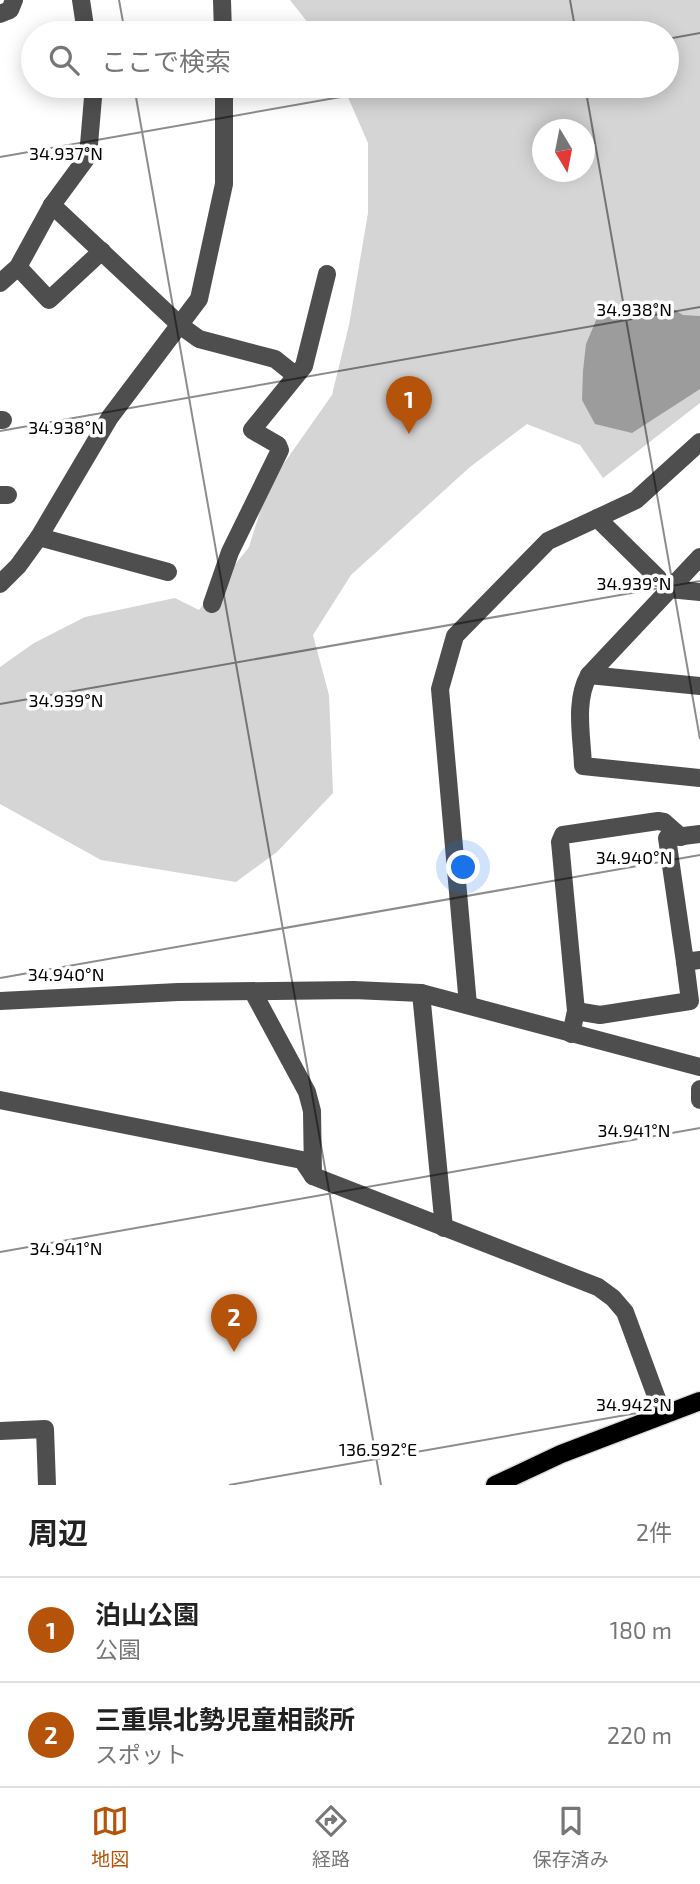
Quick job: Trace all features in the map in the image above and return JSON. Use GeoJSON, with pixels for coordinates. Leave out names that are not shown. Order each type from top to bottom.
{"type":"FeatureCollection","features":[{"type":"Feature","properties":{"kind":"main road"},"geometry":{"type":"LineString","coordinates":[[495,1485],[561,1454],[700,1401]]}},
{"type":"Feature","properties":{"kind":"street"},"geometry":{"type":"LineString","coordinates":[[0,14],[10,10],[14,0]]}},
{"type":"Feature","properties":{"kind":"street"},"geometry":{"type":"LineString","coordinates":[[81,0],[84,21]]}},
{"type":"Feature","properties":{"kind":"street"},"geometry":{"type":"LineString","coordinates":[[222,0],[223,21]]}},
{"type":"Feature","properties":{"kind":"street"},"geometry":{"type":"LineString","coordinates":[[0,283],[18,267],[52,205],[88,156],[93,98]]}},
{"type":"Feature","properties":{"kind":"street"},"geometry":{"type":"LineString","coordinates":[[4,576],[39,537],[110,416],[199,299],[222,195],[224,98]]}},
{"type":"Feature","properties":{"kind":"street"},"geometry":{"type":"LineString","coordinates":[[52,205],[181,326],[199,339],[275,359],[295,375]]}},
{"type":"Feature","properties":{"kind":"street"},"geometry":{"type":"LineString","coordinates":[[18,267],[49,300],[102,251]]}},
{"type":"Feature","properties":{"kind":"street"},"geometry":{"type":"LineString","coordinates":[[212,604],[230,552],[280,450],[278,445],[252,430],[304,366],[327,274]]}},
{"type":"Feature","properties":{"kind":"street"},"geometry":{"type":"LineString","coordinates":[[468,1005],[440,689],[455,636],[548,541],[559,533],[636,500],[700,442]]}},
{"type":"Feature","properties":{"kind":"street"},"geometry":{"type":"LineString","coordinates":[[597,518],[664,583],[700,592]]}},
{"type":"Feature","properties":{"kind":"street"},"geometry":{"type":"LineString","coordinates":[[39,537],[168,572]]}},
{"type":"Feature","properties":{"kind":"street"},"geometry":{"type":"LineString","coordinates":[[700,557],[664,583],[589,675],[582,687],[580,702],[583,766],[700,778]]}},
{"type":"Feature","properties":{"kind":"street"},"geometry":{"type":"LineString","coordinates":[[589,675],[700,685]]}},
{"type":"Feature","properties":{"kind":"street"},"geometry":{"type":"LineString","coordinates":[[571,1034],[576,1011],[560,842],[564,835],[658,821],[664,822],[681,836]]}},
{"type":"Feature","properties":{"kind":"street"},"geometry":{"type":"LineString","coordinates":[[576,1011],[600,1015],[690,1001],[693,961],[667,838],[700,834]]}},
{"type":"Feature","properties":{"kind":"street"},"geometry":{"type":"LineString","coordinates":[[0,1001],[354,990],[421,993],[700,1068]]}},
{"type":"Feature","properties":{"kind":"street"},"geometry":{"type":"LineString","coordinates":[[253,992],[307,1092],[312,1111],[313,1176]]}},
{"type":"Feature","properties":{"kind":"street"},"geometry":{"type":"LineString","coordinates":[[421,993],[444,1228]]}},
{"type":"Feature","properties":{"kind":"street"},"geometry":{"type":"LineString","coordinates":[[700,1089],[700,1100]]}},
{"type":"Feature","properties":{"kind":"street"},"geometry":{"type":"LineString","coordinates":[[0,1100],[302,1160],[313,1176],[597,1287],[614,1298],[625,1312],[663,1415]]}},
{"type":"Feature","properties":{"kind":"street"},"geometry":{"type":"LineString","coordinates":[[0,1431],[45,1429],[47,1485]]}},
{"type":"Feature","properties":{"kind":"shaded area"},"geometry":{"type":"Polygon","coordinates":[[[290,0],[700,0],[700,403],[603,478],[580,445],[527,424],[470,467],[351,575],[313,635],[329,695],[333,793],[277,852],[236,882],[101,860],[0,804],[0,667],[34,643],[85,617],[175,598],[199,610],[249,547],[268,486],[332,395],[349,325],[368,213],[368,143],[348,98],[679,98],[679,21],[307,21],[290,0]]]}},
{"type":"Feature","properties":{"kind":"shaded area"},"geometry":{"type":"Polygon","coordinates":[[[629,303],[663,303],[683,315],[700,316],[700,389],[632,433],[595,424],[582,400],[586,344],[597,318],[629,303]]]}},
{"type":"Feature","properties":{"kind":"place","name":"泊山公園"},"geometry":{"type":"Point","coordinates":[409,434]}},
{"type":"Feature","properties":{"kind":"place","name":"三重県北勢児童相談所"},"geometry":{"type":"Point","coordinates":[234,1352]}}]}
